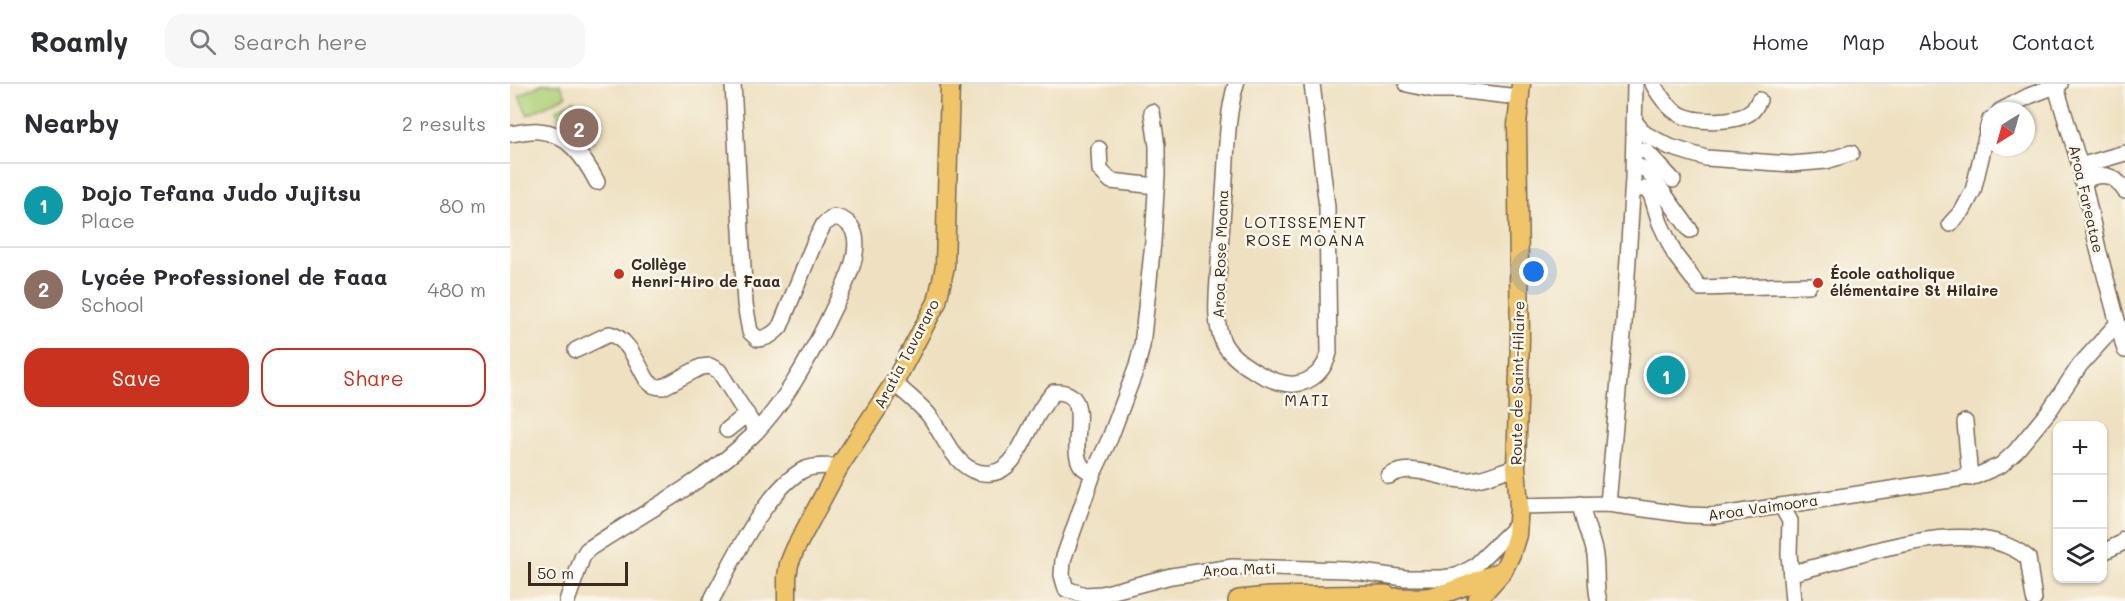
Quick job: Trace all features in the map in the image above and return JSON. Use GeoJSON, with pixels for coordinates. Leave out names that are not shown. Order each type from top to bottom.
{"type":"FeatureCollection","features":[{"type":"Feature","properties":{"kind":"highway"},"geometry":{"type":"LineString","coordinates":[[1239,601],[1269,598],[1379,599]]}},
{"type":"Feature","properties":{"kind":"main road","name":"Aratia Tavararo"},"geometry":{"type":"LineString","coordinates":[[787,601],[789,564],[839,466],[894,383],[937,302],[946,256],[951,84]]}},
{"type":"Feature","properties":{"kind":"main road","name":"Route de Saint-Hilaire"},"geometry":{"type":"LineString","coordinates":[[1476,601],[1503,571],[1511,554],[1516,535],[1519,506],[1516,467],[1520,339],[1516,148],[1520,91]]}},
{"type":"Feature","properties":{"kind":"main road"},"geometry":{"type":"LineString","coordinates":[[1379,599],[1434,596],[1503,571]]}},
{"type":"Feature","properties":{"kind":"street"},"geometry":{"type":"LineString","coordinates":[[567,601],[587,550],[701,478],[757,431],[786,394],[804,364],[852,267],[858,240],[852,228],[845,221],[834,217],[824,224],[780,327],[773,334],[764,338],[758,339],[751,334],[745,303],[733,84]]}},
{"type":"Feature","properties":{"kind":"street","name":"Aroa Rose Moana"},"geometry":{"type":"LineString","coordinates":[[1236,84],[1230,110],[1226,147],[1218,286],[1218,327],[1223,342],[1239,360],[1269,378],[1294,384],[1315,376],[1327,363],[1329,353],[1327,207],[1312,84]]}},
{"type":"Feature","properties":{"kind":"street"},"geometry":{"type":"LineString","coordinates":[[1407,84],[1435,90],[1520,91]]}},
{"type":"Feature","properties":{"kind":"street"},"geometry":{"type":"LineString","coordinates":[[1608,504],[1633,189],[1635,84]]}},
{"type":"Feature","properties":{"kind":"street"},"geometry":{"type":"LineString","coordinates":[[1653,84],[1664,103],[1681,115],[1696,121],[1724,120],[1742,116],[1752,112],[1759,100]]}},
{"type":"Feature","properties":{"kind":"street"},"geometry":{"type":"LineString","coordinates":[[2017,102],[2057,84]]}},
{"type":"Feature","properties":{"kind":"street","name":"Aroa Fareatae"},"geometry":{"type":"LineString","coordinates":[[2057,84],[2125,350]]}},
{"type":"Feature","properties":{"kind":"street","name":"Aroa Mati"},"geometry":{"type":"LineString","coordinates":[[1152,112],[1157,146],[1156,186],[1142,346],[1137,366],[1110,438],[1093,474],[1063,560],[1062,575],[1066,589],[1085,595],[1102,594],[1171,576],[1233,567],[1348,570],[1405,578],[1457,576],[1474,567],[1517,525]]}},
{"type":"Feature","properties":{"kind":"street"},"geometry":{"type":"LineString","coordinates":[[1635,122],[1645,134],[1670,147],[1706,158],[1791,164],[1826,161],[1851,153]]}},
{"type":"Feature","properties":{"kind":"street"},"geometry":{"type":"LineString","coordinates":[[510,134],[539,131],[562,139],[578,151],[597,182]]}},
{"type":"Feature","properties":{"kind":"street"},"geometry":{"type":"LineString","coordinates":[[1099,149],[1100,170],[1111,181],[1156,186]]}},
{"type":"Feature","properties":{"kind":"street"},"geometry":{"type":"LineString","coordinates":[[1634,157],[1646,151],[1674,180]]}},
{"type":"Feature","properties":{"kind":"street"},"geometry":{"type":"LineString","coordinates":[[2081,173],[2125,153]]}},
{"type":"Feature","properties":{"kind":"street"},"geometry":{"type":"LineString","coordinates":[[1950,224],[1963,210],[1973,191],[1981,156]]}},
{"type":"Feature","properties":{"kind":"street"},"geometry":{"type":"LineString","coordinates":[[1634,157],[1647,170],[1690,230]]}},
{"type":"Feature","properties":{"kind":"street"},"geometry":{"type":"LineString","coordinates":[[2081,173],[2092,177],[2105,176],[2117,179],[2125,191]]}},
{"type":"Feature","properties":{"kind":"street"},"geometry":{"type":"LineString","coordinates":[[1633,189],[1646,189],[1651,194],[1660,223],[1675,255],[1700,288],[1809,285]]}},
{"type":"Feature","properties":{"kind":"street","name":"Aroa Vaimoora"},"geometry":{"type":"LineString","coordinates":[[1519,506],[1608,504],[1699,517],[1736,514],[1970,478],[2001,465],[2015,452],[2049,411],[2080,364],[2117,324]]}},
{"type":"Feature","properties":{"kind":"street"},"geometry":{"type":"LineString","coordinates":[[576,350],[609,333],[614,334],[625,344],[647,380],[658,387],[663,387],[700,367],[710,366],[719,371],[757,431]]}},
{"type":"Feature","properties":{"kind":"street"},"geometry":{"type":"LineString","coordinates":[[894,383],[929,416],[962,463],[972,470],[984,473],[995,473],[1005,468],[1013,459],[1045,402],[1054,392],[1071,395],[1076,401],[1078,416],[1078,458],[1082,467],[1093,474]]}},
{"type":"Feature","properties":{"kind":"street"},"geometry":{"type":"LineString","coordinates":[[727,430],[747,414]]}},
{"type":"Feature","properties":{"kind":"street"},"geometry":{"type":"LineString","coordinates":[[1965,422],[1970,478]]}},
{"type":"Feature","properties":{"kind":"street"},"geometry":{"type":"LineString","coordinates":[[711,601],[745,538],[765,508],[786,485],[804,470],[817,466],[839,466]]}},
{"type":"Feature","properties":{"kind":"street"},"geometry":{"type":"LineString","coordinates":[[1389,476],[1399,470],[1411,470],[1462,480],[1476,479],[1516,467]]}},
{"type":"Feature","properties":{"kind":"street"},"geometry":{"type":"LineString","coordinates":[[1581,504],[1594,550],[1597,572],[1596,592],[1599,601]]}},
{"type":"Feature","properties":{"kind":"street"},"geometry":{"type":"LineString","coordinates":[[1782,507],[1790,521],[1789,554],[1793,601]]}},
{"type":"Feature","properties":{"kind":"street"},"geometry":{"type":"LineString","coordinates":[[1791,573],[1925,539],[1973,539],[2007,546],[2028,558],[2034,599]]}},
{"type":"Feature","properties":{"kind":"street"},"geometry":{"type":"LineString","coordinates":[[2107,550],[2124,542],[2125,539]]}},
{"type":"Feature","properties":{"kind":"green space"},"geometry":{"type":"Polygon","coordinates":[[[541,84],[560,84],[566,96],[528,115],[519,96],[541,84]]]}},
{"type":"Feature","properties":{"kind":"green space"},"geometry":{"type":"Polygon","coordinates":[[[574,100],[594,141],[576,151],[556,110],[574,100]]]}},
{"type":"Feature","properties":{"kind":"place","name":"Lycée Professionel de Faaa"},"geometry":{"type":"Point","coordinates":[579,128]}},
{"type":"Feature","properties":{"kind":"place","name":"Collège Henri-Hiro de Faaa"},"geometry":{"type":"Point","coordinates":[619,274]}},
{"type":"Feature","properties":{"kind":"place","name":"École catholique élémentaire St Hilaire"},"geometry":{"type":"Point","coordinates":[1818,283]}},
{"type":"Feature","properties":{"kind":"place","name":"Dojo Tefana Judo Jujitsu"},"geometry":{"type":"Point","coordinates":[1666,375]}},
{"type":"Feature","properties":{"kind":"district","name":"LOTISSEMENT ROSE MOANA"},"geometry":{"type":"Point","coordinates":[1306,231]}},
{"type":"Feature","properties":{"kind":"district","name":"MATI"},"geometry":{"type":"Point","coordinates":[1307,400]}}]}
